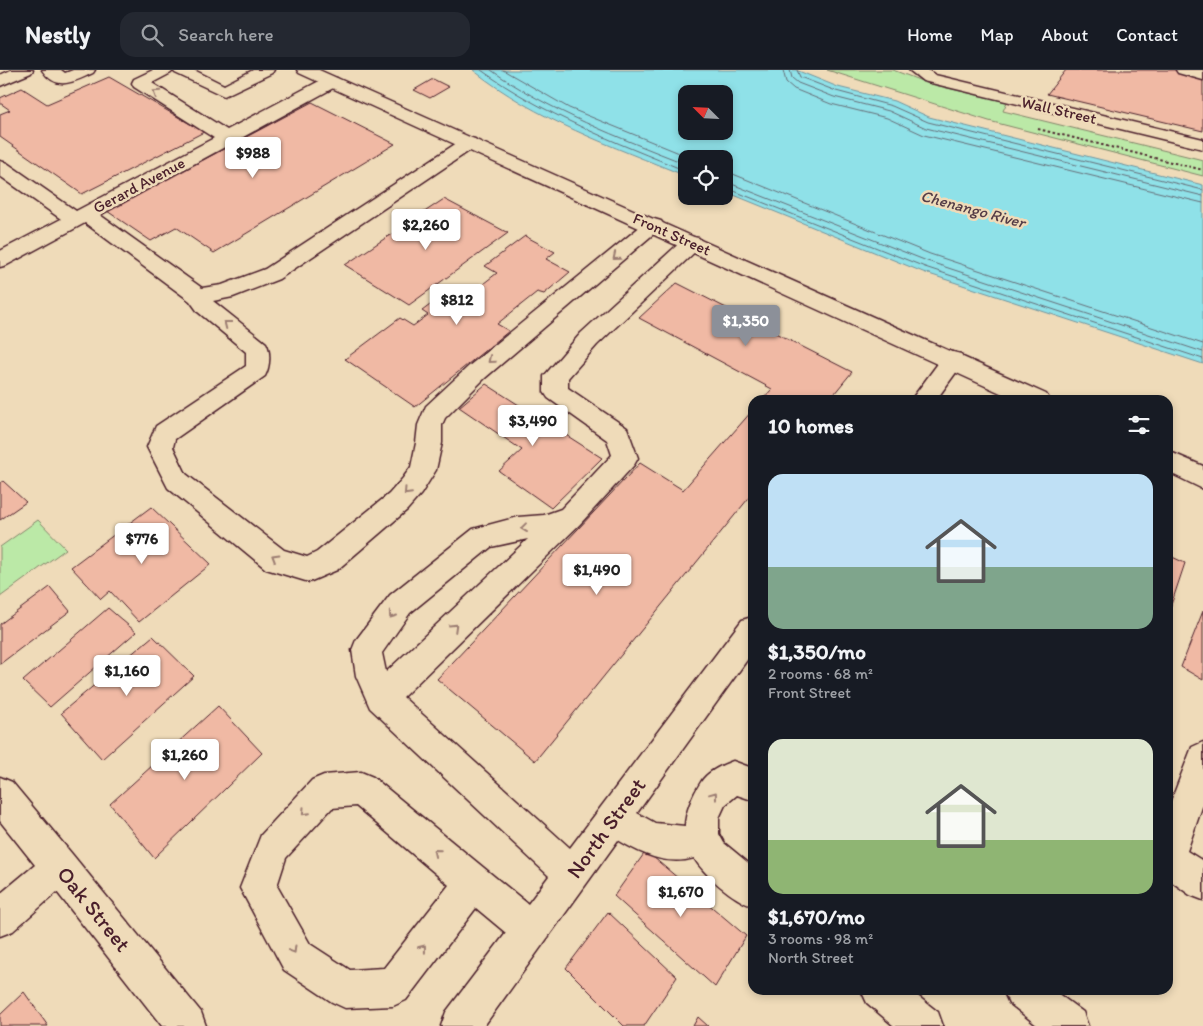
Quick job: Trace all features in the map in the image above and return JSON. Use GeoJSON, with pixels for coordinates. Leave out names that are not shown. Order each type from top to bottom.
{"type":"FeatureCollection","features":[{"type":"Feature","properties":{"kind":"street"},"geometry":{"type":"LineString","coordinates":[[0,81],[24,70]]}},
{"type":"Feature","properties":{"kind":"street"},"geometry":{"type":"LineString","coordinates":[[50,70],[64,80],[87,70]]}},
{"type":"Feature","properties":{"kind":"street"},"geometry":{"type":"LineString","coordinates":[[165,70],[140,83],[227,138]]}},
{"type":"Feature","properties":{"kind":"street"},"geometry":{"type":"LineString","coordinates":[[181,70],[224,91]]}},
{"type":"Feature","properties":{"kind":"street"},"geometry":{"type":"LineString","coordinates":[[184,111],[266,70]]}},
{"type":"Feature","properties":{"kind":"street","name":"Front Street"},"geometry":{"type":"LineString","coordinates":[[305,70],[692,242],[1027,395]]}},
{"type":"Feature","properties":{"kind":"street","name":"Wall Street"},"geometry":{"type":"LineString","coordinates":[[917,70],[929,78],[944,82],[1203,144]]}},
{"type":"Feature","properties":{"kind":"street"},"geometry":{"type":"LineString","coordinates":[[1184,70],[1203,76]]}},
{"type":"Feature","properties":{"kind":"street","name":"Gerard Avenue"},"geometry":{"type":"LineString","coordinates":[[0,260],[332,82]]}},
{"type":"Feature","properties":{"kind":"street"},"geometry":{"type":"LineString","coordinates":[[198,296],[225,292],[272,274],[469,143]]}},
{"type":"Feature","properties":{"kind":"street"},"geometry":{"type":"LineString","coordinates":[[0,167],[80,217],[198,296],[206,307],[258,349],[257,370],[166,433],[160,447],[177,480],[276,560],[309,570],[327,561],[398,502],[412,486],[423,470],[429,443],[430,425],[435,413],[477,372],[654,225]]}},
{"type":"Feature","properties":{"kind":"street"},"geometry":{"type":"LineString","coordinates":[[381,697],[571,516],[626,458],[618,435],[556,392],[556,376],[589,339],[692,242]]}},
{"type":"Feature","properties":{"kind":"street"},"geometry":{"type":"LineString","coordinates":[[927,395],[953,360]]}},
{"type":"Feature","properties":{"kind":"street"},"geometry":{"type":"LineString","coordinates":[[1173,463],[1203,478]]}},
{"type":"Feature","properties":{"kind":"street"},"geometry":{"type":"LineString","coordinates":[[571,516],[544,526],[518,529],[484,537],[400,604],[367,650],[372,676],[381,697],[572,874]]}},
{"type":"Feature","properties":{"kind":"street","name":"North Street"},"geometry":{"type":"LineString","coordinates":[[460,1026],[748,635]]}},
{"type":"Feature","properties":{"kind":"street"},"geometry":{"type":"LineString","coordinates":[[1173,840],[1203,758]]}},
{"type":"Feature","properties":{"kind":"street"},"geometry":{"type":"LineString","coordinates":[[748,783],[733,778],[713,793],[702,818],[702,838],[712,856],[748,885]]}},
{"type":"Feature","properties":{"kind":"street"},"geometry":{"type":"LineString","coordinates":[[473,883],[393,987],[345,989],[297,957],[258,888],[273,847],[324,792],[361,789],[530,930]]}},
{"type":"Feature","properties":{"kind":"street","name":"Oak Street"},"geometry":{"type":"LineString","coordinates":[[0,794],[60,866],[187,1026]]}},
{"type":"Feature","properties":{"kind":"street"},"geometry":{"type":"LineString","coordinates":[[613,818],[651,840],[683,844],[702,838]]}},
{"type":"Feature","properties":{"kind":"street"},"geometry":{"type":"LineString","coordinates":[[1173,863],[1203,882]]}},
{"type":"Feature","properties":{"kind":"street"},"geometry":{"type":"LineString","coordinates":[[0,918],[60,866]]}},
{"type":"Feature","properties":{"kind":"street"},"geometry":{"type":"LineString","coordinates":[[886,995],[924,1026]]}},
{"type":"Feature","properties":{"kind":"street"},"geometry":{"type":"LineString","coordinates":[[1029,995],[1069,1026]]}},
{"type":"Feature","properties":{"kind":"green space"},"geometry":{"type":"Polygon","coordinates":[[[827,70],[893,70],[927,83],[1007,102],[1003,111],[1203,160],[1203,176],[989,121],[827,70]]]}},
{"type":"Feature","properties":{"kind":"green space"},"geometry":{"type":"Polygon","coordinates":[[[38,520],[66,549],[0,597],[0,547],[38,520]]]}},
{"type":"Feature","properties":{"kind":"water","name":"Chenango River"},"geometry":{"type":"Polygon","coordinates":[[[473,70],[796,70],[838,87],[894,101],[929,117],[1203,185],[1203,364],[923,272],[733,195],[733,150],[678,150],[678,173],[575,130],[497,88],[473,70]]]}},
{"type":"Feature","properties":{"kind":"building"},"geometry":{"type":"Polygon","coordinates":[[[1066,70],[1175,70],[1203,78],[1203,131],[1047,94],[1066,70]]]}},
{"type":"Feature","properties":{"kind":"building"},"geometry":{"type":"Polygon","coordinates":[[[109,77],[204,132],[82,194],[0,137],[0,114],[10,110],[0,103],[0,98],[22,88],[47,104],[109,77]]]}},
{"type":"Feature","properties":{"kind":"building"},"geometry":{"type":"Polygon","coordinates":[[[433,79],[449,87],[430,98],[414,90],[433,79]]]}},
{"type":"Feature","properties":{"kind":"building"},"geometry":{"type":"Polygon","coordinates":[[[312,102],[395,144],[214,253],[176,227],[151,241],[107,211],[312,102]]]}},
{"type":"Feature","properties":{"kind":"building"},"geometry":{"type":"Polygon","coordinates":[[[444,199],[508,233],[409,305],[345,265],[444,199]]]}},
{"type":"Feature","properties":{"kind":"building"},"geometry":{"type":"Polygon","coordinates":[[[525,236],[555,252],[546,259],[570,272],[544,294],[537,292],[497,324],[509,331],[415,407],[345,359],[400,318],[413,326],[428,315],[422,311],[434,302],[439,304],[451,295],[461,301],[497,273],[485,266],[525,236]]]}},
{"type":"Feature","properties":{"kind":"building"},"geometry":{"type":"Polygon","coordinates":[[[677,283],[852,372],[833,395],[767,395],[772,389],[639,318],[677,283]]]}},
{"type":"Feature","properties":{"kind":"building"},"geometry":{"type":"Polygon","coordinates":[[[486,384],[602,458],[551,508],[499,471],[522,450],[459,407],[486,384]]]}},
{"type":"Feature","properties":{"kind":"building"},"geometry":{"type":"Polygon","coordinates":[[[748,416],[748,499],[535,761],[437,679],[640,463],[683,490],[748,416]]]}},
{"type":"Feature","properties":{"kind":"building"},"geometry":{"type":"Polygon","coordinates":[[[3,481],[26,502],[0,520],[0,483],[3,481]]]}},
{"type":"Feature","properties":{"kind":"building"},"geometry":{"type":"Polygon","coordinates":[[[151,507],[211,564],[139,622],[110,591],[101,599],[71,567],[151,507]]]}},
{"type":"Feature","properties":{"kind":"building"},"geometry":{"type":"Polygon","coordinates":[[[1173,557],[1185,563],[1173,599],[1173,557]]]}},
{"type":"Feature","properties":{"kind":"building"},"geometry":{"type":"Polygon","coordinates":[[[50,587],[70,611],[0,664],[0,624],[50,587]]]}},
{"type":"Feature","properties":{"kind":"building"},"geometry":{"type":"Polygon","coordinates":[[[108,608],[136,632],[50,707],[23,681],[108,608]]]}},
{"type":"Feature","properties":{"kind":"building"},"geometry":{"type":"Polygon","coordinates":[[[1203,611],[1203,680],[1181,667],[1203,611]]]}},
{"type":"Feature","properties":{"kind":"building"},"geometry":{"type":"Polygon","coordinates":[[[153,636],[194,676],[102,759],[61,713],[153,636]]]}},
{"type":"Feature","properties":{"kind":"building"},"geometry":{"type":"Polygon","coordinates":[[[218,706],[262,753],[154,858],[110,804],[218,706]]]}},
{"type":"Feature","properties":{"kind":"building"},"geometry":{"type":"Polygon","coordinates":[[[646,851],[746,936],[715,987],[614,896],[646,851]]]}},
{"type":"Feature","properties":{"kind":"building"},"geometry":{"type":"Polygon","coordinates":[[[608,912],[677,977],[644,1026],[624,1026],[566,968],[608,912]]]}},
{"type":"Feature","properties":{"kind":"building"},"geometry":{"type":"Polygon","coordinates":[[[24,992],[48,1026],[0,1026],[0,1015],[24,992]]]}},
{"type":"Feature","properties":{"kind":"building"},"geometry":{"type":"Polygon","coordinates":[[[698,1017],[708,1026],[693,1026],[698,1017]]]}}]}
